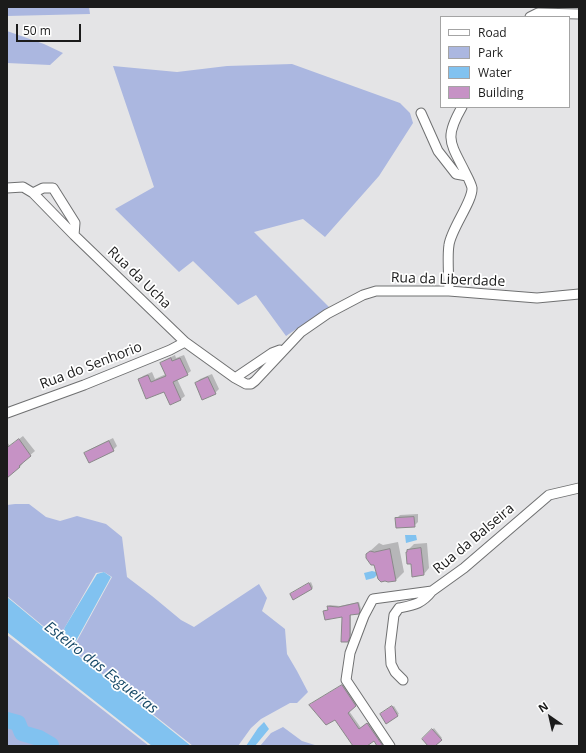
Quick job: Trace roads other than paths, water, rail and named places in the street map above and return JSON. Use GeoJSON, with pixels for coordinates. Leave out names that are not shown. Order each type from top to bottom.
{"type":"FeatureCollection","features":[{"type":"Feature","properties":{"kind":"street"},"geometry":{"type":"LineString","coordinates":[[532,16],[538,13],[579,14]]}},
{"type":"Feature","properties":{"kind":"street"},"geometry":{"type":"LineString","coordinates":[[449,291],[449,245],[454,230],[470,198],[472,189],[452,147],[450,136],[455,120],[461,108]]}},
{"type":"Feature","properties":{"kind":"street"},"geometry":{"type":"LineString","coordinates":[[421,113],[438,151],[456,174],[467,176]]}},
{"type":"Feature","properties":{"kind":"street","name":"Rua da Ucha"},"geometry":{"type":"LineString","coordinates":[[7,188],[23,187],[33,193],[74,235],[185,342]]}},
{"type":"Feature","properties":{"kind":"street"},"geometry":{"type":"LineString","coordinates":[[33,193],[43,188],[53,188],[75,223],[74,235]]}},
{"type":"Feature","properties":{"kind":"street","name":"Rua da Liberdade"},"geometry":{"type":"LineString","coordinates":[[185,342],[235,378],[246,384],[251,384],[301,332],[327,314],[363,295],[376,291],[449,291],[537,298],[579,294]]}},
{"type":"Feature","properties":{"kind":"street","name":"Rua do Senhorio"},"geometry":{"type":"LineString","coordinates":[[7,413],[98,379],[170,350],[185,342]]}},
{"type":"Feature","properties":{"kind":"street","name":"Rua da Liberdade"},"geometry":{"type":"LineString","coordinates":[[235,378],[272,353],[285,348]]}},
{"type":"Feature","properties":{"kind":"street","name":"Rua da Balseira"},"geometry":{"type":"LineString","coordinates":[[390,746],[346,680],[350,653],[364,616],[373,599],[432,591],[464,568],[549,495],[579,488]]}},
{"type":"Feature","properties":{"kind":"street"},"geometry":{"type":"LineString","coordinates":[[403,680],[395,672],[391,664],[390,646],[394,615],[399,608],[412,605],[426,599],[432,591]]}},
{"type":"Feature","properties":{"kind":"water"},"geometry":{"type":"Polygon","coordinates":[[[405,535],[416,535],[417,540],[406,543],[405,535]]]}},
{"type":"Feature","properties":{"kind":"water"},"geometry":{"type":"Polygon","coordinates":[[[372,571],[376,572],[377,575],[374,578],[366,580],[364,573],[372,571]]]}},
{"type":"Feature","properties":{"kind":"water","name":"Esteiro das Esgueiras"},"geometry":{"type":"Polygon","coordinates":[[[104,572],[111,577],[71,650],[191,746],[152,746],[7,632],[7,597],[60,641],[65,627],[97,574],[104,572]]]}},
{"type":"Feature","properties":{"kind":"water"},"geometry":{"type":"Polygon","coordinates":[[[264,722],[269,729],[255,746],[246,746],[258,728],[264,722]]]}},
{"type":"Feature","properties":{"kind":"waterway"},"geometry":{"type":"LineString","coordinates":[[7,720],[18,723],[22,733],[39,738],[51,745],[50,746]]}}]}
